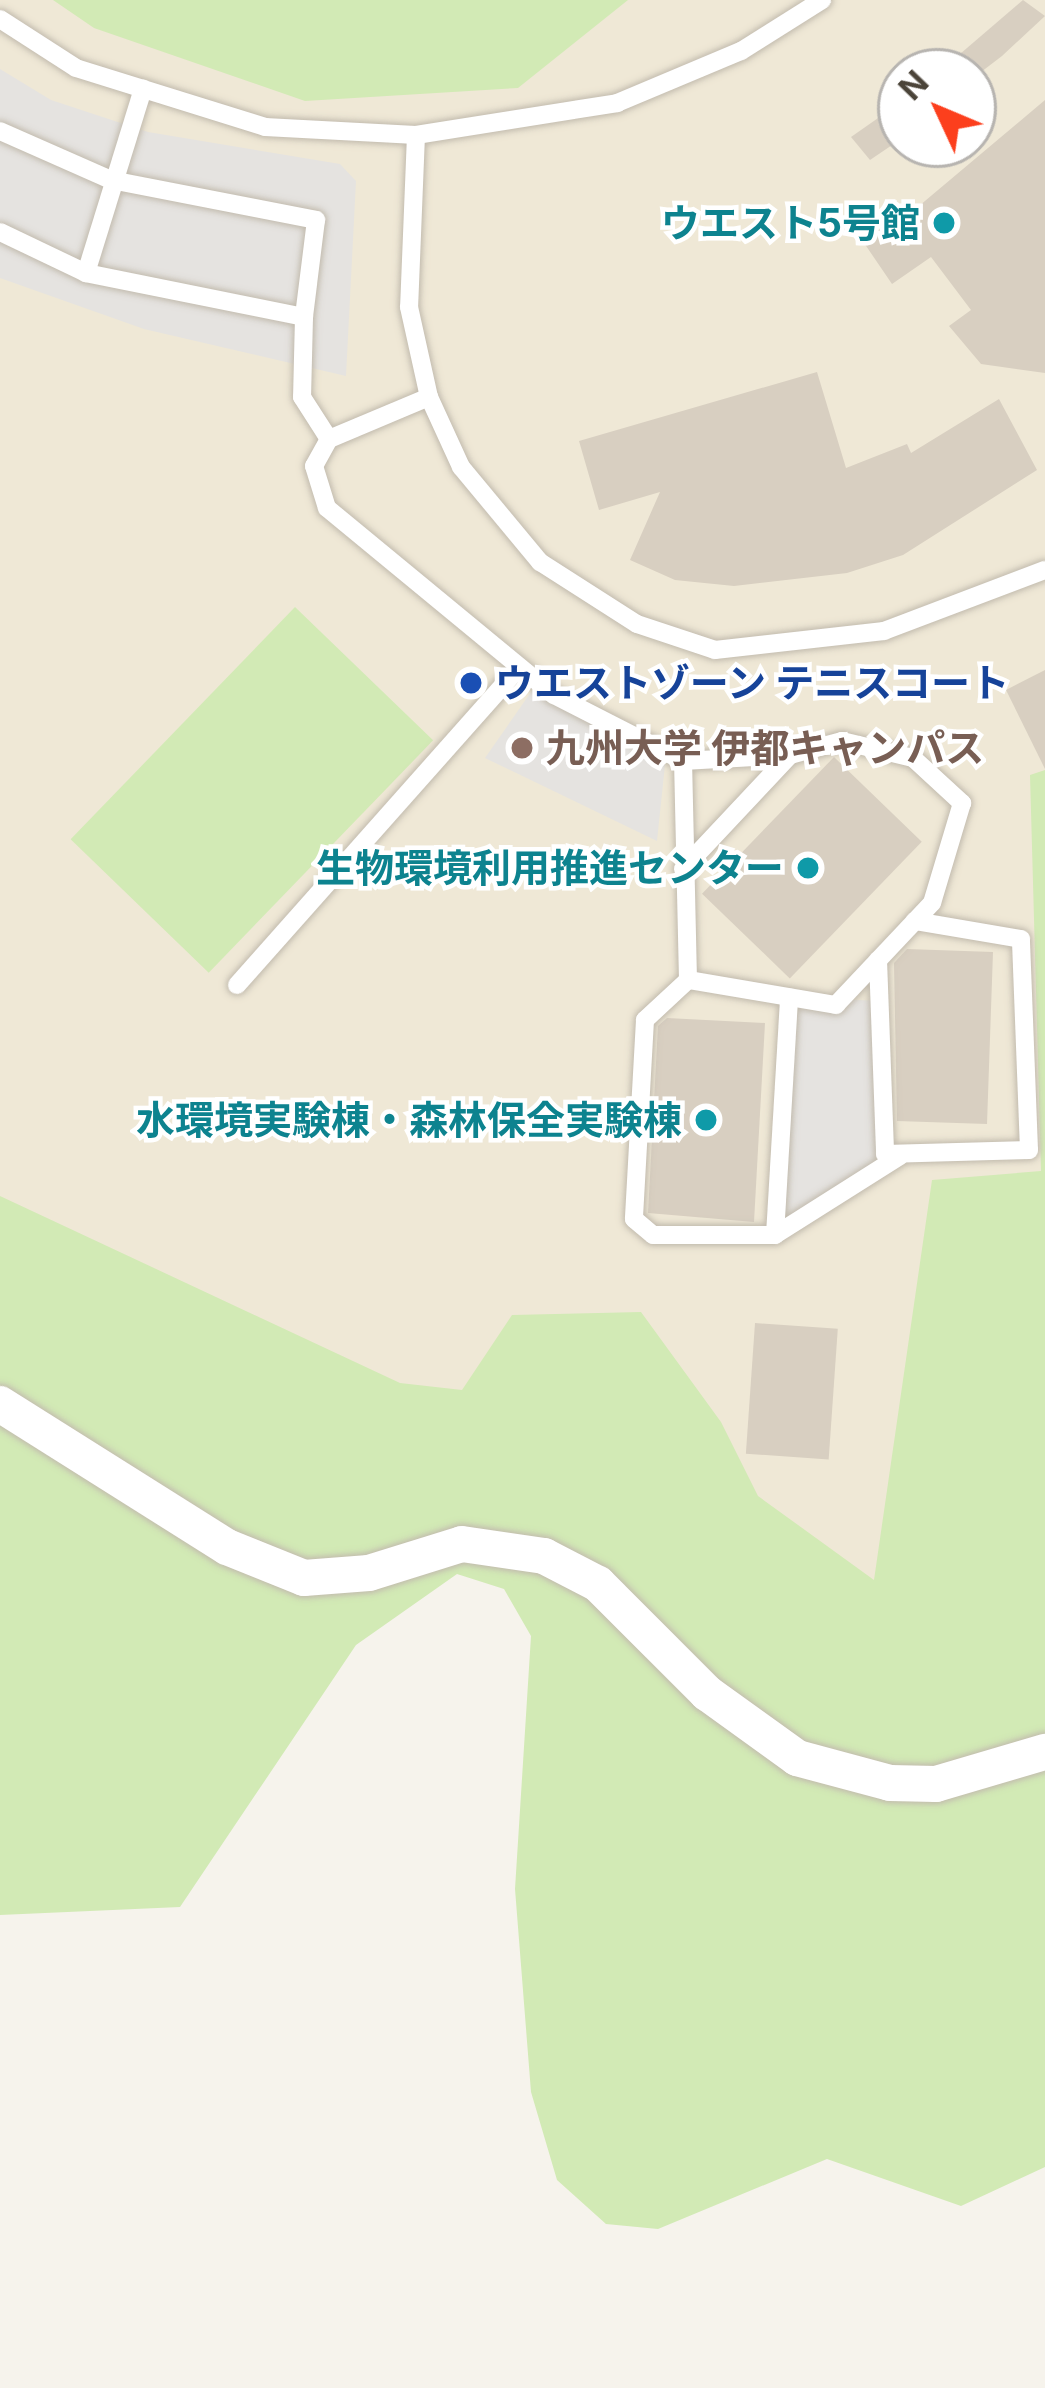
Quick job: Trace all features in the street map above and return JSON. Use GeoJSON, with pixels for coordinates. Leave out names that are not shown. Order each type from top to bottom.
{"type":"FeatureCollection","features":[{"type":"Feature","properties":{"kind":"street"},"geometry":{"type":"LineString","coordinates":[[0,1404],[226,1547],[304,1578],[369,1573],[462,1544],[544,1556],[598,1584],[707,1693],[797,1758],[890,1783],[935,1784],[1045,1752]]}},
{"type":"Feature","properties":{"kind":"lane"},"geometry":{"type":"LineString","coordinates":[[0,19],[76,68],[265,127],[416,134],[617,103],[741,52],[822,0]]}},
{"type":"Feature","properties":{"kind":"lane"},"geometry":{"type":"LineString","coordinates":[[86,273],[143,88]]}},
{"type":"Feature","properties":{"kind":"lane"},"geometry":{"type":"LineString","coordinates":[[0,130],[111,180],[316,220],[304,317],[302,397],[328,439]]}},
{"type":"Feature","properties":{"kind":"lane"},"geometry":{"type":"LineString","coordinates":[[416,134],[409,308],[430,397],[461,467],[540,562],[637,624],[715,650],[884,631],[1045,570]]}},
{"type":"Feature","properties":{"kind":"lane"},"geometry":{"type":"LineString","coordinates":[[0,232],[86,273],[304,317]]}},
{"type":"Feature","properties":{"kind":"lane"},"geometry":{"type":"LineString","coordinates":[[430,397],[328,439],[314,466],[327,508],[519,667],[683,761],[790,755],[842,741],[913,758],[962,802],[932,902],[836,1005],[688,980]]}},
{"type":"Feature","properties":{"kind":"lane"},"geometry":{"type":"LineString","coordinates":[[237,985],[519,667]]}},
{"type":"Feature","properties":{"kind":"lane"},"geometry":{"type":"LineString","coordinates":[[683,869],[790,755]]}},
{"type":"Feature","properties":{"kind":"lane"},"geometry":{"type":"LineString","coordinates":[[683,761],[688,980],[645,1020],[634,1219],[653,1235],[775,1235],[904,1154]]}},
{"type":"Feature","properties":{"kind":"lane"},"geometry":{"type":"LineString","coordinates":[[878,960],[885,1154],[1029,1150],[1021,939],[914,921]]}},
{"type":"Feature","properties":{"kind":"lane"},"geometry":{"type":"LineString","coordinates":[[775,1235],[789,998]]}},
{"type":"Feature","properties":{"kind":"shaded area","name":"九州大学 伊都キャンパス"},"geometry":{"type":"Polygon","coordinates":[[[0,0],[1045,0],[1045,1720],[636,1630],[0,1352],[0,0]]]}},
{"type":"Feature","properties":{"kind":"shaded area"},"geometry":{"type":"Polygon","coordinates":[[[0,69],[51,100],[148,132],[340,164],[356,181],[346,376],[144,329],[0,278],[0,69]]]}},
{"type":"Feature","properties":{"kind":"shaded area"},"geometry":{"type":"Polygon","coordinates":[[[538,682],[665,765],[657,841],[485,758],[538,682]]]}},
{"type":"Feature","properties":{"kind":"shaded area"},"geometry":{"type":"Polygon","coordinates":[[[789,997],[880,1001],[885,1154],[775,1235],[789,997]]]}},
{"type":"Feature","properties":{"kind":"green space"},"geometry":{"type":"Polygon","coordinates":[[[53,0],[628,0],[518,88],[305,101],[94,28],[53,0]]]}},
{"type":"Feature","properties":{"kind":"green space"},"geometry":{"type":"Polygon","coordinates":[[[295,607],[433,740],[209,973],[71,839],[295,607]]]}},
{"type":"Feature","properties":{"kind":"green space"},"geometry":{"type":"Polygon","coordinates":[[[1045,770],[1045,2167],[961,2206],[827,2159],[658,2229],[606,2224],[557,2180],[531,2092],[515,1889],[531,1636],[504,1589],[457,1574],[356,1645],[180,1907],[0,1915],[0,1196],[400,1383],[462,1390],[512,1315],[641,1312],[721,1422],[758,1496],[874,1580],[932,1180],[1041,1171],[1030,775],[1045,770]]]}},
{"type":"Feature","properties":{"kind":"building"},"geometry":{"type":"Polygon","coordinates":[[[1023,0],[1045,16],[997,60],[997,48],[967,48],[1023,0]]]}},
{"type":"Feature","properties":{"kind":"building","name":"ウエスト5号館"},"geometry":{"type":"Polygon","coordinates":[[[1045,100],[1045,373],[981,364],[949,326],[971,310],[931,257],[892,284],[862,240],[919,206],[964,168],[997,168],[997,140],[1045,100]]]}},
{"type":"Feature","properties":{"kind":"building"},"geometry":{"type":"Polygon","coordinates":[[[877,119],[877,155],[870,160],[851,137],[877,119]]]}},
{"type":"Feature","properties":{"kind":"building"},"geometry":{"type":"Polygon","coordinates":[[[817,372],[846,468],[907,444],[911,453],[999,399],[1037,470],[903,555],[847,573],[734,586],[675,580],[630,560],[660,492],[599,510],[579,441],[817,372]]]}},
{"type":"Feature","properties":{"kind":"building"},"geometry":{"type":"Polygon","coordinates":[[[1045,670],[1045,769],[1006,690],[1045,670]]]}},
{"type":"Feature","properties":{"kind":"building","name":"生物環境利用推進センター"},"geometry":{"type":"Polygon","coordinates":[[[834,757],[922,842],[790,978],[702,894],[834,757]]]}},
{"type":"Feature","properties":{"kind":"building"},"geometry":{"type":"Polygon","coordinates":[[[907,949],[993,952],[987,1124],[897,1121],[894,963],[907,949]]]}},
{"type":"Feature","properties":{"kind":"building","name":"水環境実験棟・森林保全実験棟"},"geometry":{"type":"Polygon","coordinates":[[[667,1018],[765,1023],[754,1222],[648,1213],[658,1026],[667,1018]]]}},
{"type":"Feature","properties":{"kind":"building"},"geometry":{"type":"Polygon","coordinates":[[[755,1323],[838,1329],[829,1459],[746,1454],[755,1323]]]}},
{"type":"Feature","properties":{"kind":"place","name":"ウエスト5号館"},"geometry":{"type":"Point","coordinates":[944,223]}},
{"type":"Feature","properties":{"kind":"place","name":"ウエストゾーン テニスコート"},"geometry":{"type":"Point","coordinates":[471,683]}},
{"type":"Feature","properties":{"kind":"place","name":"九州大学 伊都キャンパス"},"geometry":{"type":"Point","coordinates":[522,748]}},
{"type":"Feature","properties":{"kind":"place","name":"生物環境利用推進センター"},"geometry":{"type":"Point","coordinates":[808,868]}},
{"type":"Feature","properties":{"kind":"place","name":"水環境実験棟・森林保全実験棟"},"geometry":{"type":"Point","coordinates":[706,1120]}}]}
